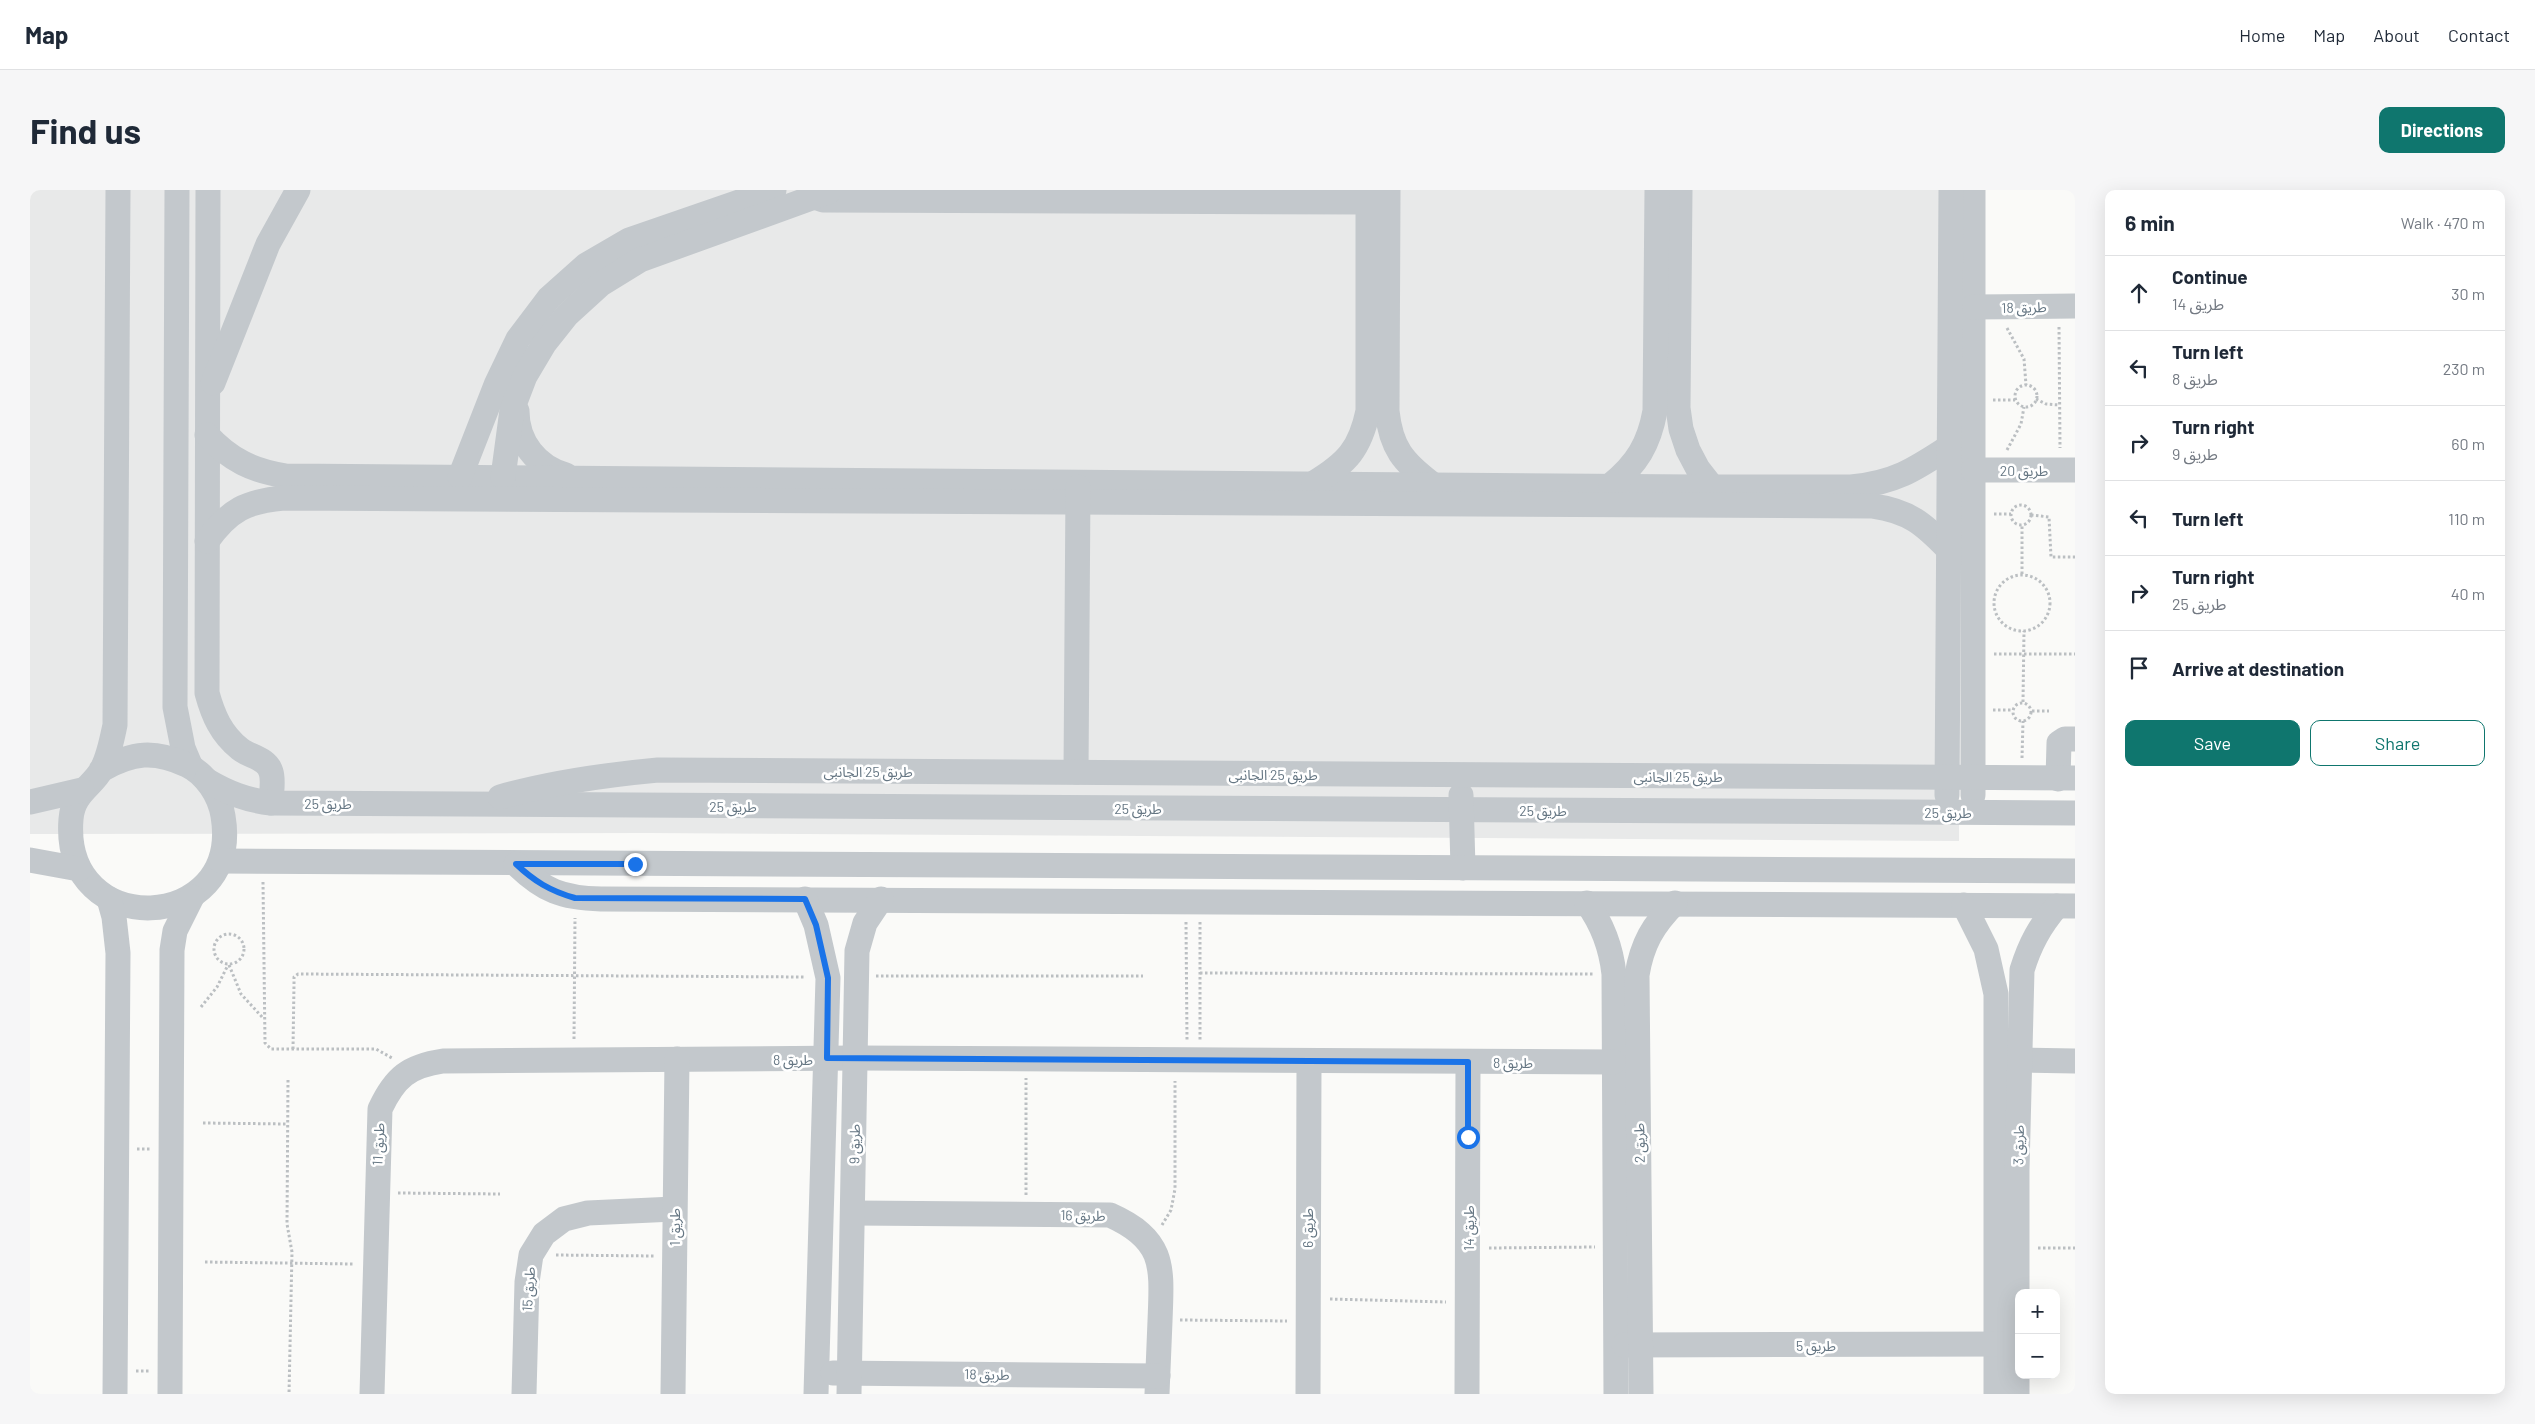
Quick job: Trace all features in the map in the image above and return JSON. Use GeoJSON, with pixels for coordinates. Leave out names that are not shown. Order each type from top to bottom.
{"type":"FeatureCollection","features":[{"type":"Feature","properties":{"kind":"street"},"geometry":{"type":"LineString","coordinates":[[101,770],[112,740],[116,702],[118,190]]}},
{"type":"Feature","properties":{"kind":"street"},"geometry":{"type":"LineString","coordinates":[[177,190],[175,707],[183,748],[221,805],[226,833],[220,861],[209,881],[192,897],[172,906],[150,910],[129,908],[109,899],[92,886],[79,869],[70,844],[71,817],[82,790],[101,770],[122,758],[146,754],[169,757],[199,774]]}},
{"type":"Feature","properties":{"kind":"street"},"geometry":{"type":"LineString","coordinates":[[208,190],[207,692],[213,714],[225,734],[241,750],[268,765],[272,772],[271,803]]}},
{"type":"Feature","properties":{"kind":"street"},"geometry":{"type":"LineString","coordinates":[[207,397],[268,244],[298,190]]}},
{"type":"Feature","properties":{"kind":"street"},"geometry":{"type":"LineString","coordinates":[[679,233],[774,190]]}},
{"type":"Feature","properties":{"kind":"street"},"geometry":{"type":"LineString","coordinates":[[1611,485],[1628,471],[1642,453],[1651,433],[1655,411],[1657,190]]}},
{"type":"Feature","properties":{"kind":"street"},"geometry":{"type":"LineString","coordinates":[[1680,190],[1678,408],[1681,429],[1688,450],[1712,496]]}},
{"type":"Feature","properties":{"kind":"street"},"geometry":{"type":"LineString","coordinates":[[1947,812],[1951,190]]}},
{"type":"Feature","properties":{"kind":"street"},"geometry":{"type":"LineString","coordinates":[[1973,190],[1984,307],[1984,470],[1973,654],[1973,812]]}},
{"type":"Feature","properties":{"kind":"street"},"geometry":{"type":"LineString","coordinates":[[460,477],[496,385],[518,339],[558,306],[595,260],[629,240],[679,233],[820,192],[823,200],[1049,195],[1375,194],[1378,309],[1390,433],[1398,453],[1431,494]]}},
{"type":"Feature","properties":{"kind":"street"},"geometry":{"type":"LineString","coordinates":[[503,477],[512,410],[526,376],[544,344],[558,306]]}},
{"type":"Feature","properties":{"kind":"street","name":"طريق 18"},"geometry":{"type":"LineString","coordinates":[[1984,307],[2067,306]]}},
{"type":"Feature","properties":{"kind":"street"},"geometry":{"type":"LineString","coordinates":[[1298,490],[1335,471],[1352,454],[1364,434],[1378,309]]}},
{"type":"Feature","properties":{"kind":"street"},"geometry":{"type":"LineString","coordinates":[[519,394],[517,420],[526,445],[534,456],[576,488]]}},
{"type":"Feature","properties":{"kind":"street"},"geometry":{"type":"LineString","coordinates":[[207,435],[235,460],[268,473],[286,476],[503,477],[576,488]]}},
{"type":"Feature","properties":{"kind":"street"},"geometry":{"type":"LineString","coordinates":[[207,541],[227,518],[239,508],[261,500],[284,498],[576,488],[1078,492],[1298,490],[1431,494],[1712,496],[1875,485],[1898,478],[1949,447]]}},
{"type":"Feature","properties":{"kind":"street","name":"طريق 20"},"geometry":{"type":"LineString","coordinates":[[1984,470],[2067,470]]}},
{"type":"Feature","properties":{"kind":"street"},"geometry":{"type":"LineString","coordinates":[[1573,495],[1611,485],[1712,496],[1895,509],[1915,518],[1949,550]]}},
{"type":"Feature","properties":{"kind":"street"},"geometry":{"type":"LineString","coordinates":[[1076,772],[1078,492]]}},
{"type":"Feature","properties":{"kind":"street"},"geometry":{"type":"LineString","coordinates":[[2067,779],[2059,743],[2065,739],[2075,739]]}},
{"type":"Feature","properties":{"kind":"street","name":"طريق 25 الجانبى"},"geometry":{"type":"LineString","coordinates":[[476,805],[535,787],[596,776],[658,770],[2067,779]]}},
{"type":"Feature","properties":{"kind":"street"},"geometry":{"type":"LineString","coordinates":[[884,771],[884,807]]}},
{"type":"Feature","properties":{"kind":"street","name":"طريق 25"},"geometry":{"type":"LineString","coordinates":[[199,774],[226,792],[248,800],[271,803],[2075,813]]}},
{"type":"Feature","properties":{"kind":"street"},"geometry":{"type":"LineString","coordinates":[[1461,775],[1462,868]]}},
{"type":"Feature","properties":{"kind":"street"},"geometry":{"type":"LineString","coordinates":[[30,802],[82,790]]}},
{"type":"Feature","properties":{"kind":"street"},"geometry":{"type":"LineString","coordinates":[[30,860],[79,869]]}},
{"type":"Feature","properties":{"kind":"street"},"geometry":{"type":"LineString","coordinates":[[220,861],[2075,871]]}},
{"type":"Feature","properties":{"kind":"street"},"geometry":{"type":"LineString","coordinates":[[516,864],[533,880],[554,892],[575,898],[2066,906]]}},
{"type":"Feature","properties":{"kind":"street"},"geometry":{"type":"LineString","coordinates":[[1789,904],[1790,870]]}},
{"type":"Feature","properties":{"kind":"street"},"geometry":{"type":"LineString","coordinates":[[170,1383],[172,950],[175,931],[192,897]]}},
{"type":"Feature","properties":{"kind":"street"},"geometry":{"type":"LineString","coordinates":[[109,899],[114,917],[118,953],[115,1383]]}},
{"type":"Feature","properties":{"kind":"street"},"geometry":{"type":"LineString","coordinates":[[805,899],[816,925],[828,978],[816,1383]]}},
{"type":"Feature","properties":{"kind":"street","name":"طريق 9"},"geometry":{"type":"LineString","coordinates":[[849,1384],[857,951],[865,923],[880,899]]}},
{"type":"Feature","properties":{"kind":"street","name":"طريق 2"},"geometry":{"type":"LineString","coordinates":[[1587,902],[1598,918],[1606,936],[1614,974],[1615,1247],[1629,1345],[1641,1394]]}},
{"type":"Feature","properties":{"kind":"street","name":"طريق 2"},"geometry":{"type":"LineString","coordinates":[[1616,1394],[1629,1345],[1637,974],[1641,954],[1648,935],[1660,918],[1675,903]]}},
{"type":"Feature","properties":{"kind":"street","name":"طريق 3"},"geometry":{"type":"LineString","coordinates":[[1964,905],[1986,948],[1996,994],[2006,1344],[2017,1394]]}},
{"type":"Feature","properties":{"kind":"street","name":"طريق 3"},"geometry":{"type":"LineString","coordinates":[[1996,1394],[2006,1344],[2017,1248],[2022,970],[2033,938],[2041,924],[2066,906]]}},
{"type":"Feature","properties":{"kind":"street","name":"طريق 8"},"geometry":{"type":"LineString","coordinates":[[573,1060],[856,1058],[1309,1062],[1613,1062]]}},
{"type":"Feature","properties":{"kind":"street","name":"طريق 1"},"geometry":{"type":"LineString","coordinates":[[673,1394],[676,1059]]}},
{"type":"Feature","properties":{"kind":"street","name":"طريق 11"},"geometry":{"type":"LineString","coordinates":[[372,1394],[380,1109],[389,1089],[404,1074],[423,1064],[443,1061],[573,1060]]}},
{"type":"Feature","properties":{"kind":"street"},"geometry":{"type":"LineString","coordinates":[[2020,1060],[2075,1061]]}},
{"type":"Feature","properties":{"kind":"street","name":"طريق 6"},"geometry":{"type":"LineString","coordinates":[[1308,1394],[1309,1062]]}},
{"type":"Feature","properties":{"kind":"street","name":"طريق 14"},"geometry":{"type":"LineString","coordinates":[[1467,1394],[1468,1062]]}},
{"type":"Feature","properties":{"kind":"street","name":"طريق 15"},"geometry":{"type":"LineString","coordinates":[[524,1394],[527,1282],[531,1255],[544,1234],[564,1219],[588,1213],[674,1209]]}},
{"type":"Feature","properties":{"kind":"street","name":"طريق 16"},"geometry":{"type":"LineString","coordinates":[[853,1213],[1110,1215],[1131,1224],[1147,1238],[1158,1258],[1162,1277],[1157,1385]]}},
{"type":"Feature","properties":{"kind":"street","name":"طريق 5"},"geometry":{"type":"LineString","coordinates":[[1629,1345],[2006,1344]]}},
{"type":"Feature","properties":{"kind":"street","name":"طريق 18"},"geometry":{"type":"LineString","coordinates":[[816,1383],[1157,1385]]}},
{"type":"Feature","properties":{"kind":"path"},"geometry":{"type":"LineString","coordinates":[[2067,306],[2059,404],[2067,470]]}},
{"type":"Feature","properties":{"kind":"path"},"geometry":{"type":"LineString","coordinates":[[1984,307],[2024,360],[2026,385]]}},
{"type":"Feature","properties":{"kind":"path"},"geometry":{"type":"LineString","coordinates":[[2026,385],[2034,390],[2036,399]]}},
{"type":"Feature","properties":{"kind":"path"},"geometry":{"type":"LineString","coordinates":[[2024,407],[2017,402],[2015,394],[2017,390],[2026,385]]}},
{"type":"Feature","properties":{"kind":"path"},"geometry":{"type":"LineString","coordinates":[[2036,399],[2046,404],[2059,404]]}},
{"type":"Feature","properties":{"kind":"path"},"geometry":{"type":"LineString","coordinates":[[2024,407],[2029,406],[2036,399]]}},
{"type":"Feature","properties":{"kind":"path"},"geometry":{"type":"LineString","coordinates":[[1984,470],[2021,424],[2024,407]]}},
{"type":"Feature","properties":{"kind":"path"},"geometry":{"type":"LineString","coordinates":[[2022,525],[2012,520],[2013,509],[2024,506],[2031,515],[2049,517],[2051,557],[2075,557]]}},
{"type":"Feature","properties":{"kind":"path"},"geometry":{"type":"LineString","coordinates":[[2022,525],[2030,520],[2031,515]]}},
{"type":"Feature","properties":{"kind":"path"},"geometry":{"type":"LineString","coordinates":[[2022,525],[2022,574]]}},
{"type":"Feature","properties":{"kind":"path"},"geometry":{"type":"LineString","coordinates":[[2022,574],[2034,577],[2043,584],[2049,595],[2050,607],[2045,619],[2036,627],[2024,631],[2012,629],[2000,622],[1994,610],[1994,598],[1998,586],[2009,577],[2022,574]]}},
{"type":"Feature","properties":{"kind":"path"},"geometry":{"type":"LineString","coordinates":[[2023,702],[2024,631]]}},
{"type":"Feature","properties":{"kind":"path"},"geometry":{"type":"LineString","coordinates":[[1973,654],[2075,654]]}},
{"type":"Feature","properties":{"kind":"path"},"geometry":{"type":"LineString","coordinates":[[2023,702],[2028,704],[2032,711],[2031,716],[2023,721]]}},
{"type":"Feature","properties":{"kind":"path"},"geometry":{"type":"LineString","coordinates":[[2023,702],[2019,703],[2013,710],[2018,720],[2023,721]]}},
{"type":"Feature","properties":{"kind":"path"},"geometry":{"type":"LineString","coordinates":[[2032,711],[2049,711]]}},
{"type":"Feature","properties":{"kind":"path"},"geometry":{"type":"LineString","coordinates":[[2022,778],[2023,721]]}},
{"type":"Feature","properties":{"kind":"path"},"geometry":{"type":"LineString","coordinates":[[263,861],[263,1018],[265,1043],[271,1049],[376,1049],[393,1058],[404,1074]]}},
{"type":"Feature","properties":{"kind":"path"},"geometry":{"type":"LineString","coordinates":[[573,1060],[575,898]]}},
{"type":"Feature","properties":{"kind":"path"},"geometry":{"type":"LineString","coordinates":[[1147,1238],[1160,1228],[1171,1210],[1175,1189],[1187,1061],[1200,973],[1193,900]]}},
{"type":"Feature","properties":{"kind":"path"},"geometry":{"type":"LineString","coordinates":[[1187,1061],[1193,900]]}},
{"type":"Feature","properties":{"kind":"path"},"geometry":{"type":"LineString","coordinates":[[229,934],[237,936],[242,942],[244,950],[242,957],[236,963],[229,964],[221,962],[216,957],[214,949],[216,942],[221,936],[229,934]]}},
{"type":"Feature","properties":{"kind":"path"},"geometry":{"type":"LineString","coordinates":[[229,964],[241,994],[263,1018]]}},
{"type":"Feature","properties":{"kind":"path"},"geometry":{"type":"LineString","coordinates":[[201,1007],[217,987],[229,964]]}},
{"type":"Feature","properties":{"kind":"path"},"geometry":{"type":"LineString","coordinates":[[1200,973],[1614,974]]}},
{"type":"Feature","properties":{"kind":"path"},"geometry":{"type":"LineString","coordinates":[[293,1049],[294,977],[298,974],[828,978]]}},
{"type":"Feature","properties":{"kind":"path"},"geometry":{"type":"LineString","coordinates":[[856,976],[1144,976]]}},
{"type":"Feature","properties":{"kind":"path"},"geometry":{"type":"LineString","coordinates":[[1026,1060],[1026,1215]]}},
{"type":"Feature","properties":{"kind":"path"},"geometry":{"type":"LineString","coordinates":[[288,1080],[287,1224],[292,1263],[289,1394]]}},
{"type":"Feature","properties":{"kind":"path"},"geometry":{"type":"LineString","coordinates":[[203,1123],[288,1124]]}},
{"type":"Feature","properties":{"kind":"path"},"geometry":{"type":"LineString","coordinates":[[117,1149],[171,1150]]}},
{"type":"Feature","properties":{"kind":"path"},"geometry":{"type":"LineString","coordinates":[[377,1193],[500,1194]]}},
{"type":"Feature","properties":{"kind":"path"},"geometry":{"type":"LineString","coordinates":[[1468,1248],[1615,1247]]}},
{"type":"Feature","properties":{"kind":"path"},"geometry":{"type":"LineString","coordinates":[[2017,1248],[2075,1248]]}},
{"type":"Feature","properties":{"kind":"path"},"geometry":{"type":"LineString","coordinates":[[531,1255],[674,1256]]}},
{"type":"Feature","properties":{"kind":"path"},"geometry":{"type":"LineString","coordinates":[[205,1262],[375,1264]]}},
{"type":"Feature","properties":{"kind":"path"},"geometry":{"type":"LineString","coordinates":[[1160,1320],[1468,1302]]}},
{"type":"Feature","properties":{"kind":"path"},"geometry":{"type":"LineString","coordinates":[[115,1383],[170,1383]]}},
{"type":"Feature","properties":{"kind":"shaded area"},"geometry":{"type":"Polygon","coordinates":[[[30,190],[1961,190],[1959,841],[649,833],[30,834],[30,190]]]}},
{"type":"Feature","properties":{"kind":"route"},"geometry":{"type":"LineString","coordinates":[[635,864],[516,864],[533,880],[554,892],[575,898],[805,899],[816,925],[824,953],[828,978],[827,1058],[1468,1062],[1468,1137]]}}]}
